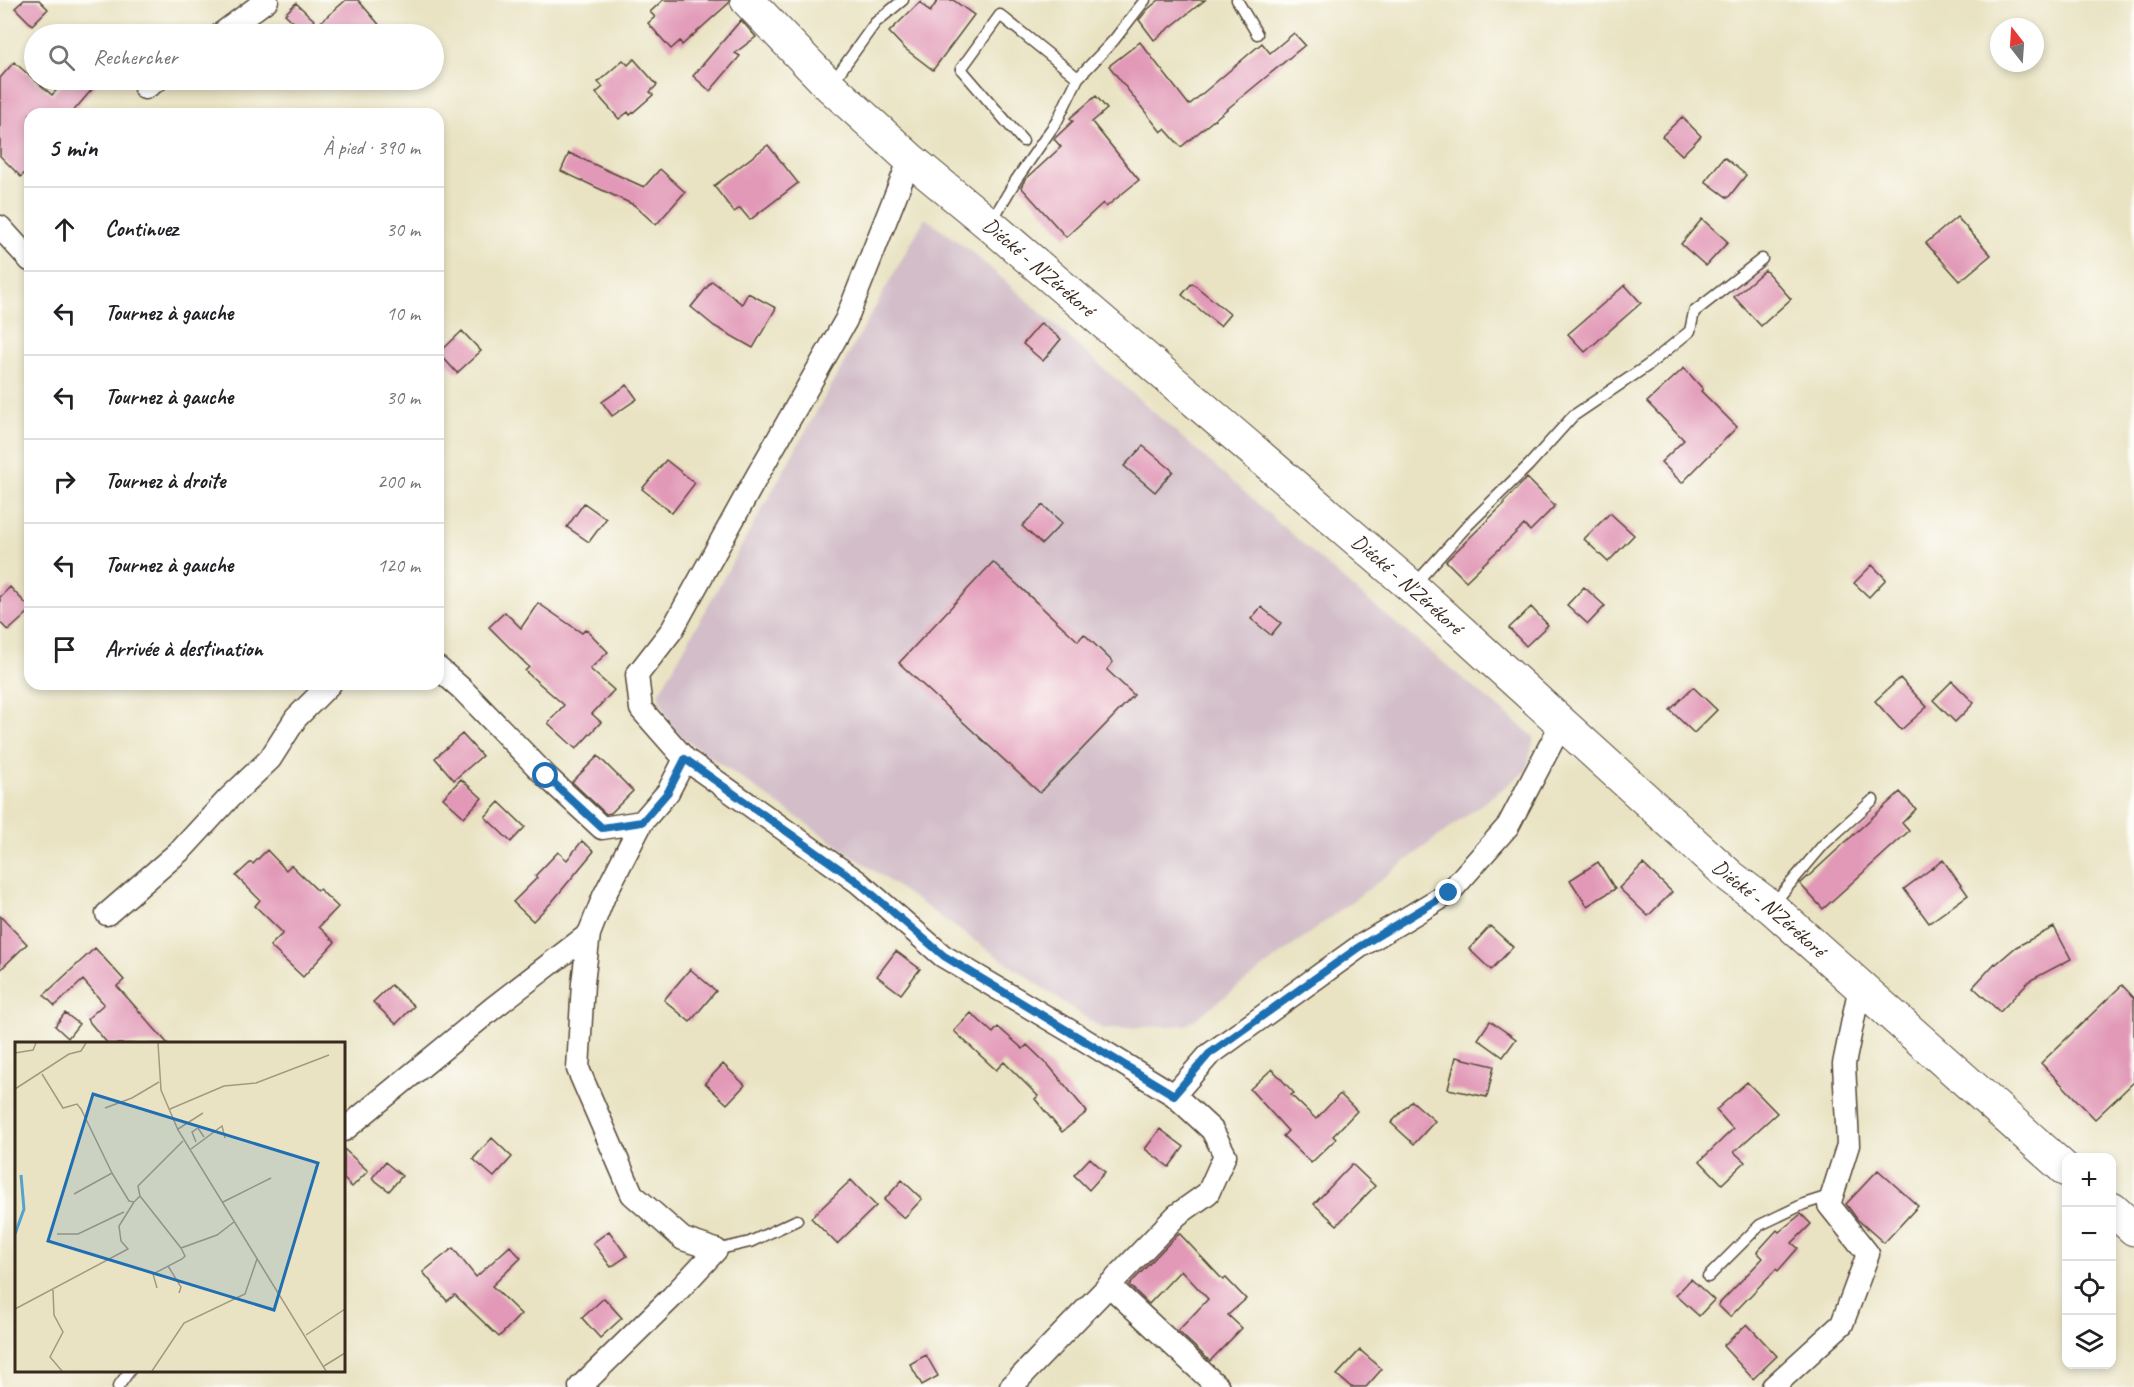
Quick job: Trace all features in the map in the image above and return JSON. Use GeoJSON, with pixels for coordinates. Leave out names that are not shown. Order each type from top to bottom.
{"type":"FeatureCollection","features":[{"type":"Feature","properties":{"kind":"highway","name":"Diécké - N'Zérékoré"},"geometry":{"type":"LineString","coordinates":[[747,0],[830,86],[910,159],[1412,587],[1731,878],[1771,907],[2062,1166]]}},
{"type":"Feature","properties":{"kind":"highway"},"geometry":{"type":"LineString","coordinates":[[2116,1213],[2134,1229]]}},
{"type":"Feature","properties":{"kind":"street"},"geometry":{"type":"LineString","coordinates":[[235,24],[267,0]]}},
{"type":"Feature","properties":{"kind":"street"},"geometry":{"type":"LineString","coordinates":[[910,159],[846,320],[672,630],[638,675],[640,709],[685,759],[858,882],[944,956],[1174,1095],[1212,1130],[1225,1155],[1208,1193],[1177,1215],[1011,1387]]}},
{"type":"Feature","properties":{"kind":"street"},"geometry":{"type":"LineString","coordinates":[[0,227],[24,253]]}},
{"type":"Feature","properties":{"kind":"street"},"geometry":{"type":"LineString","coordinates":[[444,673],[546,776],[602,828],[642,822]]}},
{"type":"Feature","properties":{"kind":"street"},"geometry":{"type":"LineString","coordinates":[[107,914],[182,849],[229,798],[270,759],[296,718],[324,690]]}},
{"type":"Feature","properties":{"kind":"street"},"geometry":{"type":"LineString","coordinates":[[1174,1095],[1209,1054],[1359,947],[1449,893],[1508,826],[1562,723]]}},
{"type":"Feature","properties":{"kind":"street"},"geometry":{"type":"LineString","coordinates":[[580,1387],[672,1297],[716,1250],[683,1239],[632,1194],[578,1069],[583,983],[589,934],[604,896],[642,822],[668,792],[685,759]]}},
{"type":"Feature","properties":{"kind":"street"},"geometry":{"type":"LineString","coordinates":[[345,1129],[493,1008],[589,934]]}},
{"type":"Feature","properties":{"kind":"street"},"geometry":{"type":"LineString","coordinates":[[1773,1387],[1842,1324],[1868,1254],[1829,1205],[1848,1145],[1844,1064],[1860,986]]}},
{"type":"Feature","properties":{"kind":"street"},"geometry":{"type":"LineString","coordinates":[[1109,1285],[1218,1387]]}},
{"type":"Feature","properties":{"kind":"lane"},"geometry":{"type":"LineString","coordinates":[[830,86],[875,22],[903,0]]}},
{"type":"Feature","properties":{"kind":"lane"},"geometry":{"type":"LineString","coordinates":[[989,224],[1016,180],[1058,121],[1078,78],[1114,40],[1145,0]]}},
{"type":"Feature","properties":{"kind":"lane"},"geometry":{"type":"LineString","coordinates":[[1237,0],[1257,34]]}},
{"type":"Feature","properties":{"kind":"lane"},"geometry":{"type":"LineString","coordinates":[[1023,141],[961,69],[1000,15],[1078,78]]}},
{"type":"Feature","properties":{"kind":"lane"},"geometry":{"type":"LineString","coordinates":[[1412,587],[1573,416],[1647,366],[1690,331],[1694,312],[1762,259]]}},
{"type":"Feature","properties":{"kind":"lane"},"geometry":{"type":"LineString","coordinates":[[1771,907],[1824,844],[1873,800]]}},
{"type":"Feature","properties":{"kind":"lane"},"geometry":{"type":"LineString","coordinates":[[1708,1277],[1760,1225],[1804,1204],[1832,1195]]}},
{"type":"Feature","properties":{"kind":"lane"},"geometry":{"type":"LineString","coordinates":[[716,1250],[750,1242],[796,1220]]}},
{"type":"Feature","properties":{"kind":"lane"},"geometry":{"type":"LineString","coordinates":[[117,1387],[128,1372]]}},
{"type":"Feature","properties":{"kind":"shaded area"},"geometry":{"type":"Polygon","coordinates":[[[925,218],[972,252],[1354,589],[1534,737],[1527,770],[1187,1025],[1102,1029],[673,731],[658,695],[925,218]]]}},
{"type":"Feature","properties":{"kind":"building"},"geometry":{"type":"Polygon","coordinates":[[[24,0],[39,0],[48,9],[31,24],[15,8],[24,0]]]}},
{"type":"Feature","properties":{"kind":"building"},"geometry":{"type":"Polygon","coordinates":[[[346,0],[358,0],[379,24],[318,24],[346,0]]]}},
{"type":"Feature","properties":{"kind":"building"},"geometry":{"type":"Polygon","coordinates":[[[663,0],[729,0],[729,3],[682,45],[680,41],[671,49],[648,23],[655,17],[650,12],[663,0]]]}},
{"type":"Feature","properties":{"kind":"building"},"geometry":{"type":"Polygon","coordinates":[[[938,0],[953,0],[974,15],[933,70],[904,48],[889,32],[920,2],[930,12],[938,0]]]}},
{"type":"Feature","properties":{"kind":"building"},"geometry":{"type":"Polygon","coordinates":[[[1159,0],[1205,0],[1154,40],[1139,20],[1159,0]]]}},
{"type":"Feature","properties":{"kind":"building"},"geometry":{"type":"Polygon","coordinates":[[[296,3],[314,20],[310,24],[296,24],[285,14],[296,3]]]}},
{"type":"Feature","properties":{"kind":"building"},"geometry":{"type":"Polygon","coordinates":[[[741,20],[756,37],[735,53],[740,56],[710,91],[693,76],[741,20]]]}},
{"type":"Feature","properties":{"kind":"building"},"geometry":{"type":"Polygon","coordinates":[[[1294,33],[1305,45],[1181,147],[1165,129],[1161,132],[1109,66],[1140,42],[1189,105],[1262,43],[1270,53],[1294,33]]]}},
{"type":"Feature","properties":{"kind":"building"},"geometry":{"type":"Polygon","coordinates":[[[634,59],[657,85],[650,92],[653,95],[630,115],[628,112],[619,119],[596,93],[603,87],[598,82],[623,60],[628,65],[634,59]]]}},
{"type":"Feature","properties":{"kind":"building"},"geometry":{"type":"Polygon","coordinates":[[[14,62],[24,71],[24,90],[46,90],[52,95],[57,90],[91,90],[76,108],[24,108],[24,174],[21,177],[0,156],[0,78],[14,62]]]}},
{"type":"Feature","properties":{"kind":"building"},"geometry":{"type":"Polygon","coordinates":[[[1096,96],[1107,109],[1092,122],[1139,180],[1106,207],[1103,203],[1066,237],[1021,187],[1025,180],[1061,147],[1054,139],[1073,121],[1070,118],[1096,96]]]}},
{"type":"Feature","properties":{"kind":"building"},"geometry":{"type":"Polygon","coordinates":[[[1682,117],[1701,136],[1682,155],[1662,136],[1682,117]]]}},
{"type":"Feature","properties":{"kind":"building"},"geometry":{"type":"Polygon","coordinates":[[[768,145],[798,183],[750,220],[740,208],[734,212],[714,186],[768,145]]]}},
{"type":"Feature","properties":{"kind":"building"},"geometry":{"type":"Polygon","coordinates":[[[569,153],[644,187],[660,169],[685,192],[656,225],[634,205],[561,171],[569,153]]]}},
{"type":"Feature","properties":{"kind":"building"},"geometry":{"type":"Polygon","coordinates":[[[1724,157],[1746,175],[1728,198],[1705,181],[1724,157]]]}},
{"type":"Feature","properties":{"kind":"building"},"geometry":{"type":"Polygon","coordinates":[[[1957,217],[1991,255],[1960,281],[1926,243],[1957,217]]]}},
{"type":"Feature","properties":{"kind":"building"},"geometry":{"type":"Polygon","coordinates":[[[1702,219],[1728,242],[1706,266],[1681,244],[1702,219]]]}},
{"type":"Feature","properties":{"kind":"building"},"geometry":{"type":"Polygon","coordinates":[[[1765,270],[1791,299],[1761,326],[1734,297],[1765,270]]]}},
{"type":"Feature","properties":{"kind":"building"},"geometry":{"type":"Polygon","coordinates":[[[712,281],[742,304],[748,293],[776,308],[753,348],[714,326],[691,307],[712,281]]]}},
{"type":"Feature","properties":{"kind":"building"},"geometry":{"type":"Polygon","coordinates":[[[1192,283],[1230,314],[1220,326],[1182,295],[1192,283]]]}},
{"type":"Feature","properties":{"kind":"building"},"geometry":{"type":"Polygon","coordinates":[[[1625,285],[1641,303],[1585,352],[1568,334],[1625,285]]]}},
{"type":"Feature","properties":{"kind":"building"},"geometry":{"type":"Polygon","coordinates":[[[1041,323],[1061,339],[1043,361],[1023,344],[1041,323]]]}},
{"type":"Feature","properties":{"kind":"building"},"geometry":{"type":"Polygon","coordinates":[[[462,331],[481,351],[457,373],[444,359],[444,348],[462,331]]]}},
{"type":"Feature","properties":{"kind":"building"},"geometry":{"type":"Polygon","coordinates":[[[1684,368],[1703,389],[1701,391],[1737,427],[1682,483],[1661,462],[1684,440],[1647,402],[1684,368]]]}},
{"type":"Feature","properties":{"kind":"building"},"geometry":{"type":"Polygon","coordinates":[[[627,385],[637,399],[612,416],[602,402],[627,385]]]}},
{"type":"Feature","properties":{"kind":"building"},"geometry":{"type":"Polygon","coordinates":[[[1143,446],[1173,471],[1155,492],[1124,466],[1143,446]]]}},
{"type":"Feature","properties":{"kind":"building"},"geometry":{"type":"Polygon","coordinates":[[[666,460],[695,483],[672,513],[642,489],[666,460]]]}},
{"type":"Feature","properties":{"kind":"building"},"geometry":{"type":"Polygon","coordinates":[[[1527,478],[1555,506],[1530,531],[1524,525],[1466,581],[1446,561],[1527,478]]]}},
{"type":"Feature","properties":{"kind":"building"},"geometry":{"type":"Polygon","coordinates":[[[584,503],[606,519],[589,542],[567,527],[584,503]]]}},
{"type":"Feature","properties":{"kind":"building"},"geometry":{"type":"Polygon","coordinates":[[[1043,505],[1062,523],[1042,544],[1022,526],[1043,505]]]}},
{"type":"Feature","properties":{"kind":"building"},"geometry":{"type":"Polygon","coordinates":[[[1610,513],[1634,535],[1608,562],[1584,539],[1610,513]]]}},
{"type":"Feature","properties":{"kind":"building"},"geometry":{"type":"Polygon","coordinates":[[[993,562],[1078,641],[1084,634],[1113,662],[1107,670],[1134,695],[1040,793],[899,663],[993,562]]]}},
{"type":"Feature","properties":{"kind":"building"},"geometry":{"type":"Polygon","coordinates":[[[1872,565],[1886,579],[1869,597],[1854,583],[1872,565]]]}},
{"type":"Feature","properties":{"kind":"building"},"geometry":{"type":"Polygon","coordinates":[[[10,587],[24,602],[24,616],[8,631],[0,622],[0,597],[10,587]]]}},
{"type":"Feature","properties":{"kind":"building"},"geometry":{"type":"Polygon","coordinates":[[[1584,587],[1605,606],[1588,624],[1567,605],[1584,587]]]}},
{"type":"Feature","properties":{"kind":"building"},"geometry":{"type":"Polygon","coordinates":[[[538,603],[582,633],[586,629],[608,652],[590,669],[614,690],[592,714],[601,722],[576,749],[548,723],[564,705],[525,671],[529,667],[489,627],[505,612],[521,628],[538,603]]]}},
{"type":"Feature","properties":{"kind":"building"},"geometry":{"type":"Polygon","coordinates":[[[1261,607],[1281,623],[1271,635],[1251,619],[1261,607]]]}},
{"type":"Feature","properties":{"kind":"building"},"geometry":{"type":"Polygon","coordinates":[[[1531,607],[1548,625],[1526,646],[1509,628],[1531,607]]]}},
{"type":"Feature","properties":{"kind":"building"},"geometry":{"type":"Polygon","coordinates":[[[1900,678],[1927,707],[1901,730],[1875,701],[1900,678]]]}},
{"type":"Feature","properties":{"kind":"building"},"geometry":{"type":"Polygon","coordinates":[[[1952,681],[1974,703],[1955,722],[1933,700],[1952,681]]]}},
{"type":"Feature","properties":{"kind":"building"},"geometry":{"type":"Polygon","coordinates":[[[1693,687],[1717,710],[1694,733],[1670,710],[1693,687]]]}},
{"type":"Feature","properties":{"kind":"building"},"geometry":{"type":"Polygon","coordinates":[[[462,734],[482,756],[454,780],[435,758],[462,734]]]}},
{"type":"Feature","properties":{"kind":"building"},"geometry":{"type":"Polygon","coordinates":[[[598,756],[633,791],[611,813],[606,814],[572,782],[598,756]]]}},
{"type":"Feature","properties":{"kind":"building"},"geometry":{"type":"Polygon","coordinates":[[[461,779],[482,798],[464,817],[443,798],[461,779]]]}},
{"type":"Feature","properties":{"kind":"building"},"geometry":{"type":"Polygon","coordinates":[[[1900,792],[1916,809],[1902,823],[1909,831],[1823,909],[1800,884],[1900,792]]]}},
{"type":"Feature","properties":{"kind":"building"},"geometry":{"type":"Polygon","coordinates":[[[499,802],[525,827],[511,842],[485,817],[499,802]]]}},
{"type":"Feature","properties":{"kind":"building"},"geometry":{"type":"Polygon","coordinates":[[[582,841],[594,851],[533,921],[513,902],[558,852],[567,860],[582,841]]]}},
{"type":"Feature","properties":{"kind":"building"},"geometry":{"type":"Polygon","coordinates":[[[267,850],[286,870],[291,865],[338,907],[319,927],[335,942],[303,977],[270,946],[283,933],[255,906],[260,900],[236,876],[267,850]]]}},
{"type":"Feature","properties":{"kind":"building"},"geometry":{"type":"Polygon","coordinates":[[[1943,860],[1968,895],[1929,923],[1904,889],[1943,860]]]}},
{"type":"Feature","properties":{"kind":"building"},"geometry":{"type":"Polygon","coordinates":[[[1598,862],[1615,889],[1587,906],[1570,880],[1598,862]]]}},
{"type":"Feature","properties":{"kind":"building"},"geometry":{"type":"Polygon","coordinates":[[[1643,864],[1672,892],[1648,916],[1619,888],[1643,864]]]}},
{"type":"Feature","properties":{"kind":"building"},"geometry":{"type":"Polygon","coordinates":[[[0,916],[27,944],[0,970],[0,916]]]}},
{"type":"Feature","properties":{"kind":"building"},"geometry":{"type":"Polygon","coordinates":[[[1490,926],[1513,947],[1491,970],[1469,949],[1490,926]]]}},
{"type":"Feature","properties":{"kind":"building"},"geometry":{"type":"Polygon","coordinates":[[[2054,927],[2071,959],[2029,981],[2000,1012],[1973,987],[1995,963],[2016,947],[2054,927]]]}},
{"type":"Feature","properties":{"kind":"building"},"geometry":{"type":"Polygon","coordinates":[[[95,948],[124,980],[117,986],[166,1042],[106,1042],[87,1019],[104,1004],[83,980],[55,1006],[44,995],[95,948]]]}},
{"type":"Feature","properties":{"kind":"building"},"geometry":{"type":"Polygon","coordinates":[[[896,951],[920,969],[901,994],[877,976],[896,951]]]}},
{"type":"Feature","properties":{"kind":"building"},"geometry":{"type":"Polygon","coordinates":[[[690,969],[716,991],[690,1022],[664,1000],[690,969]]]}},
{"type":"Feature","properties":{"kind":"building"},"geometry":{"type":"Polygon","coordinates":[[[391,985],[414,1006],[396,1024],[373,1002],[391,985]]]}},
{"type":"Feature","properties":{"kind":"building"},"geometry":{"type":"Polygon","coordinates":[[[2122,985],[2134,998],[2134,1082],[2095,1119],[2041,1063],[2122,985]]]}},
{"type":"Feature","properties":{"kind":"building"},"geometry":{"type":"Polygon","coordinates":[[[65,1013],[79,1024],[68,1038],[55,1026],[65,1013]]]}},
{"type":"Feature","properties":{"kind":"building"},"geometry":{"type":"Polygon","coordinates":[[[971,1013],[993,1033],[998,1027],[1023,1049],[1027,1045],[1050,1067],[1087,1112],[1062,1132],[1035,1099],[1038,1096],[1004,1062],[996,1070],[954,1031],[971,1013]]]}},
{"type":"Feature","properties":{"kind":"building"},"geometry":{"type":"Polygon","coordinates":[[[1490,1021],[1516,1039],[1503,1057],[1478,1039],[1490,1021]]]}},
{"type":"Feature","properties":{"kind":"building"},"geometry":{"type":"Polygon","coordinates":[[[1456,1057],[1494,1066],[1487,1097],[1448,1089],[1456,1057]]]}},
{"type":"Feature","properties":{"kind":"building"},"geometry":{"type":"Polygon","coordinates":[[[723,1064],[745,1085],[727,1104],[705,1083],[723,1064]]]}},
{"type":"Feature","properties":{"kind":"building"},"geometry":{"type":"Polygon","coordinates":[[[1272,1069],[1294,1093],[1291,1095],[1316,1119],[1340,1094],[1357,1111],[1333,1136],[1336,1139],[1311,1163],[1283,1136],[1288,1131],[1250,1089],[1272,1069]]]}},
{"type":"Feature","properties":{"kind":"building"},"geometry":{"type":"Polygon","coordinates":[[[1747,1082],[1777,1113],[1734,1152],[1745,1162],[1722,1184],[1700,1161],[1733,1129],[1716,1110],[1747,1082]]]}},
{"type":"Feature","properties":{"kind":"building"},"geometry":{"type":"Polygon","coordinates":[[[1412,1101],[1435,1121],[1414,1144],[1391,1123],[1412,1101]]]}},
{"type":"Feature","properties":{"kind":"building"},"geometry":{"type":"Polygon","coordinates":[[[1160,1129],[1184,1147],[1169,1167],[1145,1149],[1160,1129]]]}},
{"type":"Feature","properties":{"kind":"building"},"geometry":{"type":"Polygon","coordinates":[[[492,1138],[512,1157],[494,1177],[473,1159],[492,1138]]]}},
{"type":"Feature","properties":{"kind":"building"},"geometry":{"type":"Polygon","coordinates":[[[345,1150],[368,1171],[352,1187],[345,1180],[345,1150]]]}},
{"type":"Feature","properties":{"kind":"building"},"geometry":{"type":"Polygon","coordinates":[[[1090,1158],[1105,1172],[1089,1190],[1074,1175],[1090,1158]]]}},
{"type":"Feature","properties":{"kind":"building"},"geometry":{"type":"Polygon","coordinates":[[[385,1162],[402,1176],[389,1191],[372,1178],[385,1162]]]}},
{"type":"Feature","properties":{"kind":"building"},"geometry":{"type":"Polygon","coordinates":[[[1352,1164],[1375,1186],[1337,1225],[1314,1204],[1352,1164]]]}},
{"type":"Feature","properties":{"kind":"building"},"geometry":{"type":"Polygon","coordinates":[[[1878,1170],[1918,1206],[1884,1243],[1857,1219],[1846,1204],[1878,1170]]]}},
{"type":"Feature","properties":{"kind":"building"},"geometry":{"type":"Polygon","coordinates":[[[851,1180],[876,1206],[837,1244],[811,1218],[851,1180]]]}},
{"type":"Feature","properties":{"kind":"building"},"geometry":{"type":"Polygon","coordinates":[[[902,1180],[922,1199],[904,1218],[884,1200],[902,1180]]]}},
{"type":"Feature","properties":{"kind":"building"},"geometry":{"type":"Polygon","coordinates":[[[1801,1214],[1811,1224],[1792,1243],[1798,1248],[1778,1271],[1776,1269],[1730,1317],[1718,1305],[1763,1258],[1757,1252],[1777,1230],[1779,1232],[1801,1214]]]}},
{"type":"Feature","properties":{"kind":"building"},"geometry":{"type":"Polygon","coordinates":[[[609,1231],[627,1256],[611,1267],[593,1243],[609,1231]]]}},
{"type":"Feature","properties":{"kind":"building"},"geometry":{"type":"Polygon","coordinates":[[[1179,1233],[1223,1280],[1226,1278],[1246,1299],[1228,1315],[1242,1328],[1210,1361],[1178,1331],[1208,1299],[1181,1270],[1149,1304],[1129,1285],[1179,1233]]]}},
{"type":"Feature","properties":{"kind":"building"},"geometry":{"type":"Polygon","coordinates":[[[510,1246],[521,1258],[492,1286],[521,1314],[499,1337],[455,1295],[447,1301],[423,1272],[453,1248],[476,1277],[510,1246]]]}},
{"type":"Feature","properties":{"kind":"building"},"geometry":{"type":"Polygon","coordinates":[[[1691,1279],[1714,1300],[1699,1316],[1676,1295],[1691,1279]]]}},
{"type":"Feature","properties":{"kind":"building"},"geometry":{"type":"Polygon","coordinates":[[[604,1298],[622,1318],[600,1338],[582,1318],[604,1298]]]}},
{"type":"Feature","properties":{"kind":"building"},"geometry":{"type":"Polygon","coordinates":[[[1747,1324],[1777,1356],[1753,1379],[1723,1346],[1747,1324]]]}},
{"type":"Feature","properties":{"kind":"building"},"geometry":{"type":"Polygon","coordinates":[[[1360,1350],[1382,1369],[1366,1387],[1351,1387],[1337,1375],[1360,1350]]]}},
{"type":"Feature","properties":{"kind":"building"},"geometry":{"type":"Polygon","coordinates":[[[926,1355],[938,1376],[922,1385],[910,1364],[926,1355]]]}},
{"type":"Feature","properties":{"kind":"route"},"geometry":{"type":"LineString","coordinates":[[546,776],[602,828],[642,822],[668,792],[685,759],[858,882],[944,956],[1174,1095],[1209,1054],[1359,947],[1449,893]]}}]}
